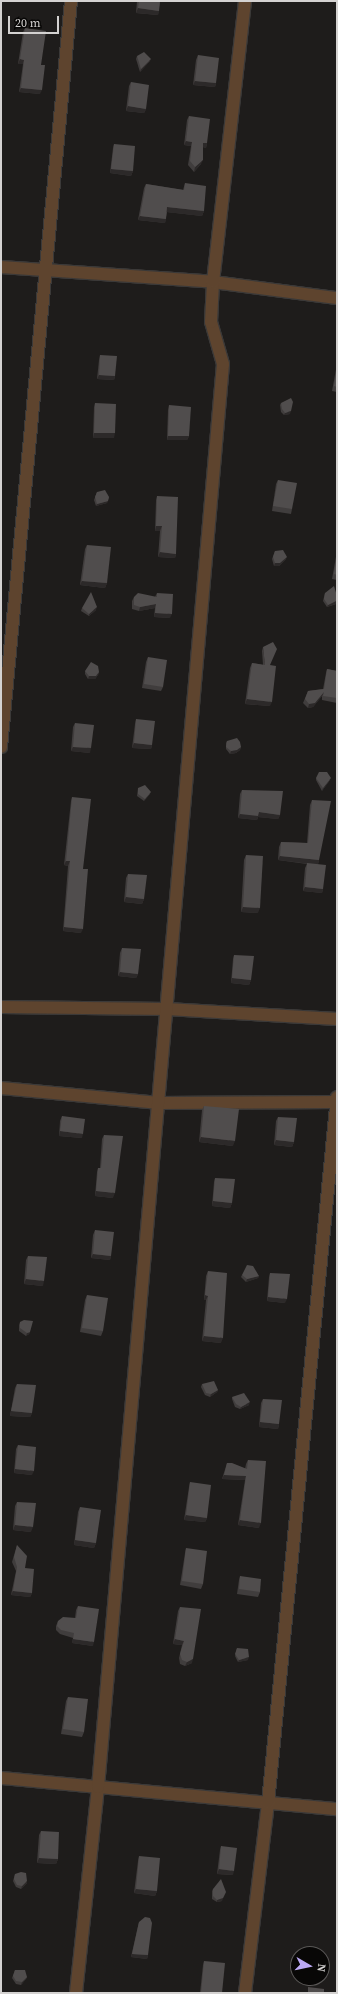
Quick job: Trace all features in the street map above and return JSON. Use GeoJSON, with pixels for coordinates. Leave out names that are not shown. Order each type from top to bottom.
{"type":"FeatureCollection","features":[{"type":"Feature","properties":{"kind":"street"},"geometry":{"type":"LineString","coordinates":[[1,747],[44,271],[71,1]]}},
{"type":"Feature","properties":{"kind":"street"},"geometry":{"type":"LineString","coordinates":[[76,1993],[98,1787],[223,364],[211,322],[212,282],[245,1]]}},
{"type":"Feature","properties":{"kind":"street"},"geometry":{"type":"LineString","coordinates":[[1,267],[212,282],[337,298]]}},
{"type":"Feature","properties":{"kind":"street"},"geometry":{"type":"LineString","coordinates":[[1,1007],[167,1009],[337,1019]]}},
{"type":"Feature","properties":{"kind":"street"},"geometry":{"type":"LineString","coordinates":[[1,1088],[159,1103],[337,1102]]}},
{"type":"Feature","properties":{"kind":"street"},"geometry":{"type":"LineString","coordinates":[[245,1993],[268,1803],[337,1097]]}},
{"type":"Feature","properties":{"kind":"street"},"geometry":{"type":"LineString","coordinates":[[1,1778],[337,1809]]}},
{"type":"Feature","properties":{"kind":"building"},"geometry":{"type":"Polygon","coordinates":[[[139,1],[160,1],[159,11],[138,8],[139,1]]]}},
{"type":"Feature","properties":{"kind":"building"},"geometry":{"type":"Polygon","coordinates":[[[25,28],[46,31],[41,65],[45,65],[42,90],[21,88],[24,60],[20,59],[25,28]]]}},
{"type":"Feature","properties":{"kind":"building"},"geometry":{"type":"Polygon","coordinates":[[[144,52],[151,59],[141,69],[137,56],[144,52]]]}},
{"type":"Feature","properties":{"kind":"building"},"geometry":{"type":"Polygon","coordinates":[[[198,55],[219,58],[216,83],[195,81],[198,55]]]}},
{"type":"Feature","properties":{"kind":"building"},"geometry":{"type":"Polygon","coordinates":[[[131,82],[149,85],[146,109],[128,106],[131,82]]]}},
{"type":"Feature","properties":{"kind":"building"},"geometry":{"type":"Polygon","coordinates":[[[189,116],[210,119],[207,143],[203,143],[203,160],[195,167],[190,161],[192,142],[186,141],[189,116]]]}},
{"type":"Feature","properties":{"kind":"building"},"geometry":{"type":"Polygon","coordinates":[[[114,144],[135,146],[133,171],[111,169],[114,144]]]}},
{"type":"Feature","properties":{"kind":"building"},"geometry":{"type":"Polygon","coordinates":[[[185,183],[206,186],[204,211],[167,207],[166,219],[140,216],[146,184],[184,190],[185,183]]]}},
{"type":"Feature","properties":{"kind":"building"},"geometry":{"type":"Polygon","coordinates":[[[100,355],[117,356],[115,376],[99,375],[100,355]]]}},
{"type":"Feature","properties":{"kind":"building"},"geometry":{"type":"Polygon","coordinates":[[[337,368],[337,387],[334,386],[337,368]]]}},
{"type":"Feature","properties":{"kind":"building"},"geometry":{"type":"Polygon","coordinates":[[[291,398],[293,402],[291,411],[285,413],[282,409],[281,403],[291,398]]]}},
{"type":"Feature","properties":{"kind":"building"},"geometry":{"type":"Polygon","coordinates":[[[95,403],[116,404],[115,433],[94,433],[95,403]]]}},
{"type":"Feature","properties":{"kind":"building"},"geometry":{"type":"Polygon","coordinates":[[[169,405],[191,407],[189,436],[168,436],[169,405]]]}},
{"type":"Feature","properties":{"kind":"building"},"geometry":{"type":"Polygon","coordinates":[[[278,480],[297,483],[292,509],[273,506],[278,480]]]}},
{"type":"Feature","properties":{"kind":"building"},"geometry":{"type":"Polygon","coordinates":[[[105,490],[109,497],[108,501],[97,504],[95,497],[97,492],[105,490]]]}},
{"type":"Feature","properties":{"kind":"building"},"geometry":{"type":"Polygon","coordinates":[[[157,496],[178,497],[176,554],[160,552],[162,526],[156,526],[157,496]]]}},
{"type":"Feature","properties":{"kind":"building"},"geometry":{"type":"Polygon","coordinates":[[[87,545],[111,547],[107,583],[82,581],[87,545]]]}},
{"type":"Feature","properties":{"kind":"building"},"geometry":{"type":"Polygon","coordinates":[[[283,550],[287,557],[280,563],[275,563],[273,557],[275,551],[283,550]]]}},
{"type":"Feature","properties":{"kind":"building"},"geometry":{"type":"Polygon","coordinates":[[[337,555],[337,575],[334,574],[337,555]]]}},
{"type":"Feature","properties":{"kind":"building"},"geometry":{"type":"Polygon","coordinates":[[[334,586],[337,600],[328,605],[324,599],[325,593],[334,586]]]}},
{"type":"Feature","properties":{"kind":"building"},"geometry":{"type":"Polygon","coordinates":[[[91,592],[97,607],[89,614],[82,608],[91,592]]]}},
{"type":"Feature","properties":{"kind":"building"},"geometry":{"type":"Polygon","coordinates":[[[138,593],[157,597],[157,593],[173,594],[172,614],[155,613],[156,604],[140,607],[134,605],[134,597],[138,593]]]}},
{"type":"Feature","properties":{"kind":"building"},"geometry":{"type":"Polygon","coordinates":[[[273,642],[277,649],[270,665],[276,666],[272,702],[247,699],[252,663],[265,665],[263,647],[273,642]]]}},
{"type":"Feature","properties":{"kind":"building"},"geometry":{"type":"Polygon","coordinates":[[[148,657],[167,660],[163,687],[144,684],[148,657]]]}},
{"type":"Feature","properties":{"kind":"building"},"geometry":{"type":"Polygon","coordinates":[[[91,662],[98,666],[99,672],[96,676],[89,676],[85,671],[91,662]]]}},
{"type":"Feature","properties":{"kind":"building"},"geometry":{"type":"Polygon","coordinates":[[[327,669],[337,671],[337,698],[323,696],[324,692],[315,703],[309,704],[305,699],[308,691],[324,689],[327,669]]]}},
{"type":"Feature","properties":{"kind":"building"},"geometry":{"type":"Polygon","coordinates":[[[136,719],[155,721],[152,745],[134,743],[136,719]]]}},
{"type":"Feature","properties":{"kind":"building"},"geometry":{"type":"Polygon","coordinates":[[[75,723],[94,725],[91,748],[73,747],[75,723]]]}},
{"type":"Feature","properties":{"kind":"building"},"geometry":{"type":"Polygon","coordinates":[[[237,738],[241,747],[237,750],[231,751],[226,747],[227,741],[237,738]]]}},
{"type":"Feature","properties":{"kind":"building"},"geometry":{"type":"Polygon","coordinates":[[[319,772],[327,772],[331,778],[323,788],[316,778],[319,772]]]}},
{"type":"Feature","properties":{"kind":"building"},"geometry":{"type":"Polygon","coordinates":[[[145,785],[151,792],[145,799],[138,794],[138,788],[145,785]]]}},
{"type":"Feature","properties":{"kind":"building"},"geometry":{"type":"Polygon","coordinates":[[[242,790],[283,791],[280,815],[259,812],[258,816],[240,814],[242,790]]]}},
{"type":"Feature","properties":{"kind":"building"},"geometry":{"type":"Polygon","coordinates":[[[72,797],[91,799],[83,869],[88,869],[83,929],[64,927],[70,861],[66,861],[72,797]]]}},
{"type":"Feature","properties":{"kind":"building"},"geometry":{"type":"Polygon","coordinates":[[[312,800],[331,801],[319,860],[280,856],[281,842],[308,843],[312,800]]]}},
{"type":"Feature","properties":{"kind":"building"},"geometry":{"type":"Polygon","coordinates":[[[246,855],[263,856],[260,908],[243,907],[246,855]]]}},
{"type":"Feature","properties":{"kind":"building"},"geometry":{"type":"Polygon","coordinates":[[[307,863],[326,865],[323,889],[305,887],[307,863]]]}},
{"type":"Feature","properties":{"kind":"building"},"geometry":{"type":"Polygon","coordinates":[[[128,874],[147,875],[144,899],[126,897],[128,874]]]}},
{"type":"Feature","properties":{"kind":"building"},"geometry":{"type":"Polygon","coordinates":[[[122,948],[141,949],[138,974],[120,972],[122,948]]]}},
{"type":"Feature","properties":{"kind":"building"},"geometry":{"type":"Polygon","coordinates":[[[234,955],[254,956],[251,980],[232,978],[234,955]]]}},
{"type":"Feature","properties":{"kind":"building"},"geometry":{"type":"Polygon","coordinates":[[[204,1106],[239,1109],[235,1141],[201,1137],[204,1106]]]}},
{"type":"Feature","properties":{"kind":"building"},"geometry":{"type":"Polygon","coordinates":[[[62,1116],[85,1119],[83,1134],[60,1131],[62,1116]]]}},
{"type":"Feature","properties":{"kind":"building"},"geometry":{"type":"Polygon","coordinates":[[[278,1117],[297,1118],[294,1142],[276,1140],[278,1117]]]}},
{"type":"Feature","properties":{"kind":"building"},"geometry":{"type":"Polygon","coordinates":[[[104,1135],[123,1136],[115,1193],[96,1191],[98,1168],[101,1168],[104,1135]]]}},
{"type":"Feature","properties":{"kind":"building"},"geometry":{"type":"Polygon","coordinates":[[[215,1178],[235,1179],[232,1203],[213,1201],[215,1178]]]}},
{"type":"Feature","properties":{"kind":"building"},"geometry":{"type":"Polygon","coordinates":[[[95,1230],[114,1232],[111,1256],[93,1254],[95,1230]]]}},
{"type":"Feature","properties":{"kind":"building"},"geometry":{"type":"Polygon","coordinates":[[[28,1256],[47,1257],[44,1281],[26,1279],[28,1256]]]}},
{"type":"Feature","properties":{"kind":"building"},"geometry":{"type":"Polygon","coordinates":[[[247,1265],[253,1266],[259,1276],[247,1279],[242,1275],[247,1265]]]}},
{"type":"Feature","properties":{"kind":"building"},"geometry":{"type":"Polygon","coordinates":[[[208,1271],[227,1273],[223,1338],[204,1336],[208,1296],[205,1295],[208,1271]]]}},
{"type":"Feature","properties":{"kind":"building"},"geometry":{"type":"Polygon","coordinates":[[[270,1273],[290,1274],[287,1299],[268,1297],[270,1273]]]}},
{"type":"Feature","properties":{"kind":"building"},"geometry":{"type":"Polygon","coordinates":[[[87,1295],[108,1298],[103,1331],[82,1328],[87,1295]]]}},
{"type":"Feature","properties":{"kind":"building"},"geometry":{"type":"Polygon","coordinates":[[[24,1320],[33,1321],[30,1332],[27,1333],[20,1328],[20,1322],[24,1320]]]}},
{"type":"Feature","properties":{"kind":"building"},"geometry":{"type":"Polygon","coordinates":[[[214,1381],[218,1390],[211,1394],[206,1393],[202,1384],[214,1381]]]}},
{"type":"Feature","properties":{"kind":"building"},"geometry":{"type":"Polygon","coordinates":[[[17,1384],[36,1385],[32,1413],[11,1411],[17,1384]]]}},
{"type":"Feature","properties":{"kind":"building"},"geometry":{"type":"Polygon","coordinates":[[[244,1393],[250,1402],[241,1407],[236,1404],[232,1397],[244,1393]]]}},
{"type":"Feature","properties":{"kind":"building"},"geometry":{"type":"Polygon","coordinates":[[[263,1399],[282,1400],[279,1424],[260,1422],[263,1399]]]}},
{"type":"Feature","properties":{"kind":"building"},"geometry":{"type":"Polygon","coordinates":[[[18,1445],[36,1447],[34,1471],[15,1469],[18,1445]]]}},
{"type":"Feature","properties":{"kind":"building"},"geometry":{"type":"Polygon","coordinates":[[[248,1460],[266,1461],[261,1523],[240,1520],[246,1476],[224,1475],[227,1463],[232,1463],[247,1469],[248,1460]]]}},
{"type":"Feature","properties":{"kind":"building"},"geometry":{"type":"Polygon","coordinates":[[[190,1482],[211,1485],[207,1518],[186,1515],[190,1482]]]}},
{"type":"Feature","properties":{"kind":"building"},"geometry":{"type":"Polygon","coordinates":[[[17,1502],[36,1503],[33,1527],[15,1525],[17,1502]]]}},
{"type":"Feature","properties":{"kind":"building"},"geometry":{"type":"Polygon","coordinates":[[[80,1507],[101,1510],[96,1543],[75,1540],[80,1507]]]}},
{"type":"Feature","properties":{"kind":"building"},"geometry":{"type":"Polygon","coordinates":[[[17,1545],[27,1556],[25,1568],[34,1569],[32,1593],[13,1591],[17,1567],[14,1557],[17,1545]]]}},
{"type":"Feature","properties":{"kind":"building"},"geometry":{"type":"Polygon","coordinates":[[[186,1548],[207,1551],[203,1584],[182,1581],[186,1548]]]}},
{"type":"Feature","properties":{"kind":"building"},"geometry":{"type":"Polygon","coordinates":[[[240,1576],[261,1579],[260,1592],[239,1589],[240,1576]]]}},
{"type":"Feature","properties":{"kind":"building"},"geometry":{"type":"Polygon","coordinates":[[[78,1606],[99,1609],[94,1642],[73,1639],[74,1633],[61,1630],[57,1626],[58,1621],[63,1617],[76,1618],[78,1606]]]}},
{"type":"Feature","properties":{"kind":"building"},"geometry":{"type":"Polygon","coordinates":[[[180,1607],[201,1609],[193,1659],[187,1662],[182,1660],[180,1654],[184,1641],[175,1639],[180,1607]]]}},
{"type":"Feature","properties":{"kind":"building"},"geometry":{"type":"Polygon","coordinates":[[[237,1648],[248,1649],[249,1657],[239,1660],[235,1654],[237,1648]]]}},
{"type":"Feature","properties":{"kind":"building"},"geometry":{"type":"Polygon","coordinates":[[[68,1697],[88,1699],[84,1732],[63,1729],[68,1697]]]}},
{"type":"Feature","properties":{"kind":"building"},"geometry":{"type":"Polygon","coordinates":[[[41,1831],[59,1832],[58,1859],[39,1858],[41,1831]]]}},
{"type":"Feature","properties":{"kind":"building"},"geometry":{"type":"Polygon","coordinates":[[[221,1846],[237,1848],[234,1871],[219,1869],[221,1846]]]}},
{"type":"Feature","properties":{"kind":"building"},"geometry":{"type":"Polygon","coordinates":[[[139,1856],[160,1858],[157,1891],[136,1889],[139,1856]]]}},
{"type":"Feature","properties":{"kind":"building"},"geometry":{"type":"Polygon","coordinates":[[[21,1872],[26,1873],[27,1881],[22,1886],[17,1885],[14,1879],[15,1874],[21,1872]]]}},
{"type":"Feature","properties":{"kind":"building"},"geometry":{"type":"Polygon","coordinates":[[[221,1879],[226,1892],[223,1898],[217,1900],[213,1896],[213,1889],[221,1879]]]}},
{"type":"Feature","properties":{"kind":"building"},"geometry":{"type":"Polygon","coordinates":[[[145,1917],[150,1918],[152,1923],[148,1955],[132,1954],[139,1922],[145,1917]]]}},
{"type":"Feature","properties":{"kind":"building"},"geometry":{"type":"Polygon","coordinates":[[[204,1961],[225,1963],[222,1993],[201,1993],[204,1961]]]}},
{"type":"Feature","properties":{"kind":"building"},"geometry":{"type":"Polygon","coordinates":[[[15,1970],[25,1970],[27,1977],[22,1982],[16,1981],[13,1976],[15,1970]]]}},
{"type":"Feature","properties":{"kind":"building"},"geometry":{"type":"Polygon","coordinates":[[[308,1987],[324,1989],[324,1993],[308,1993],[308,1987]]]}}]}
